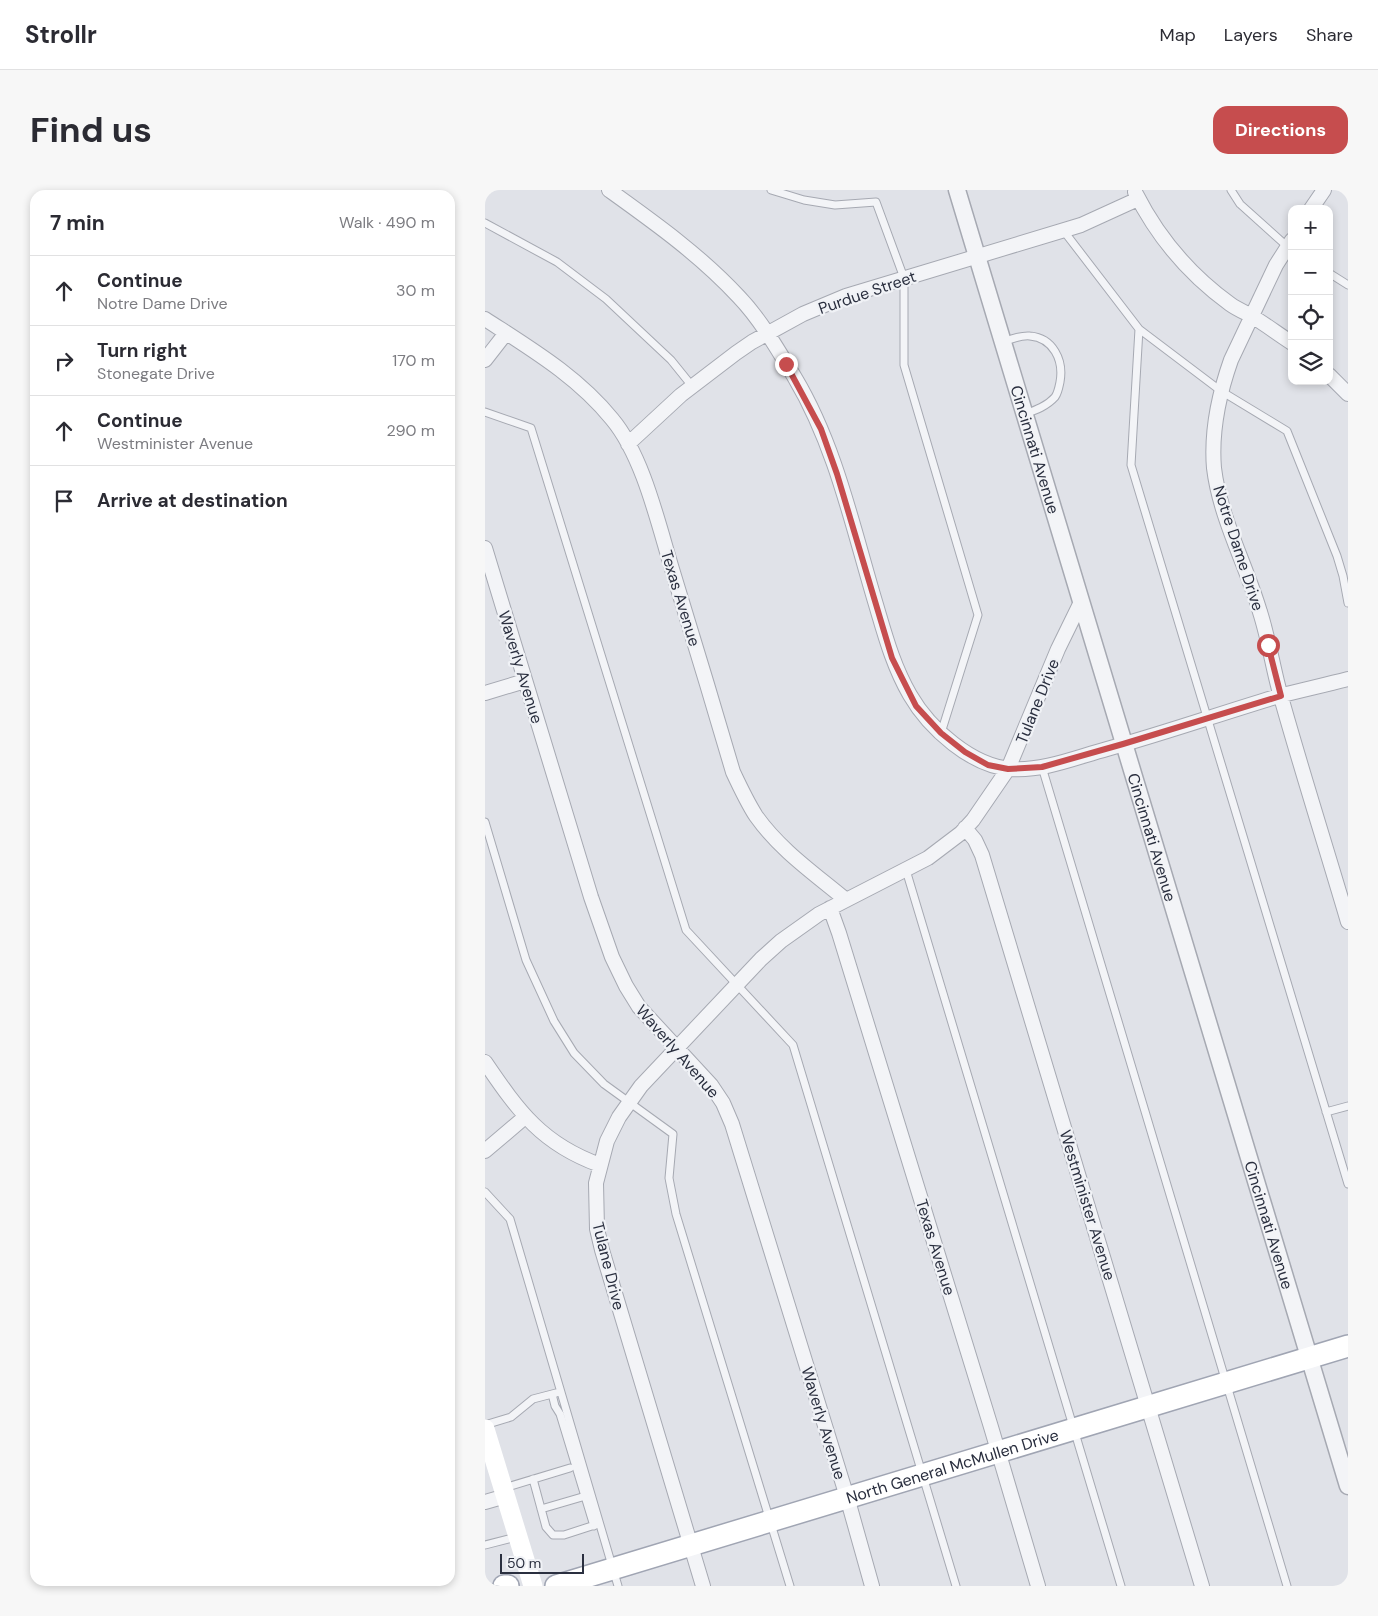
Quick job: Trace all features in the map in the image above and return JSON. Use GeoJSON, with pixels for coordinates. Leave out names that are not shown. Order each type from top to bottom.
{"type":"FeatureCollection","features":[{"type":"Feature","properties":{"kind":"main road","name":"North General McMullen Drive"},"geometry":{"type":"LineString","coordinates":[[556,1586],[616,1578],[690,1544],[1348,1346]]}},
{"type":"Feature","properties":{"kind":"main road"},"geometry":{"type":"LineString","coordinates":[[485,1427],[533,1586]]}},
{"type":"Feature","properties":{"kind":"street"},"geometry":{"type":"LineString","coordinates":[[609,190],[691,250],[740,298],[767,334],[796,380],[821,429],[840,483],[892,658],[916,706],[941,733],[965,752],[988,765],[1008,769],[1042,767],[1281,696],[1348,679]]}},
{"type":"Feature","properties":{"kind":"street","name":"Cincinnati Avenue"},"geometry":{"type":"LineString","coordinates":[[957,190],[1080,604],[1348,1486]]}},
{"type":"Feature","properties":{"kind":"street"},"geometry":{"type":"LineString","coordinates":[[1314,205],[1324,190]]}},
{"type":"Feature","properties":{"kind":"street"},"geometry":{"type":"LineString","coordinates":[[1136,194],[1157,228],[1181,260],[1207,287],[1233,306],[1288,340]]}},
{"type":"Feature","properties":{"kind":"street","name":"Purdue Street"},"geometry":{"type":"LineString","coordinates":[[628,444],[692,386],[736,353],[803,314],[846,296],[1081,224],[1136,194]]}},
{"type":"Feature","properties":{"kind":"street","name":"Notre Dame Drive"},"geometry":{"type":"LineString","coordinates":[[1288,248],[1276,265],[1231,360],[1221,391],[1214,452],[1219,496],[1225,518],[1261,613],[1281,696],[1348,922]]}},
{"type":"Feature","properties":{"kind":"street","name":"Texas Avenue"},"geometry":{"type":"LineString","coordinates":[[485,319],[553,363],[575,380],[614,421],[635,459],[657,518],[733,772],[743,793],[756,816],[787,852],[846,900]]}},
{"type":"Feature","properties":{"kind":"street"},"geometry":{"type":"LineString","coordinates":[[485,360],[506,333]]}},
{"type":"Feature","properties":{"kind":"street"},"geometry":{"type":"LineString","coordinates":[[1333,379],[1348,394]]}},
{"type":"Feature","properties":{"kind":"street","name":"Waverly Avenue"},"geometry":{"type":"LineString","coordinates":[[485,548],[591,898],[612,957],[639,1007],[711,1085],[723,1103],[732,1124],[847,1497],[872,1586]]}},
{"type":"Feature","properties":{"kind":"street","name":"Tulane Drive"},"geometry":{"type":"LineString","coordinates":[[703,1586],[597,1229],[595,1208],[596,1183],[607,1141],[619,1117],[641,1086],[761,959],[781,941],[830,908],[906,870],[948,844],[973,820],[1008,769],[1058,649],[1080,604]]}},
{"type":"Feature","properties":{"kind":"street"},"geometry":{"type":"LineString","coordinates":[[485,693],[525,681]]}},
{"type":"Feature","properties":{"kind":"street","name":"Westminister Avenue"},"geometry":{"type":"LineString","coordinates":[[965,828],[975,840],[982,855],[1202,1586]]}},
{"type":"Feature","properties":{"kind":"street","name":"Texas Avenue"},"geometry":{"type":"LineString","coordinates":[[830,908],[1038,1586]]}},
{"type":"Feature","properties":{"kind":"street"},"geometry":{"type":"LineString","coordinates":[[485,1062],[525,1117],[540,1131],[577,1156],[600,1165]]}},
{"type":"Feature","properties":{"kind":"street"},"geometry":{"type":"LineString","coordinates":[[485,1151],[525,1117]]}},
{"type":"Feature","properties":{"kind":"street"},"geometry":{"type":"LineString","coordinates":[[485,1502],[505,1492]]}},
{"type":"Feature","properties":{"kind":"lane"},"geometry":{"type":"LineString","coordinates":[[771,190],[804,200],[835,205],[876,202],[904,278],[904,365],[978,616],[941,733]]}},
{"type":"Feature","properties":{"kind":"lane"},"geometry":{"type":"LineString","coordinates":[[1231,190],[1240,204],[1288,243]]}},
{"type":"Feature","properties":{"kind":"lane"},"geometry":{"type":"LineString","coordinates":[[485,224],[557,262],[606,299],[671,360],[692,386]]}},
{"type":"Feature","properties":{"kind":"lane"},"geometry":{"type":"LineString","coordinates":[[1063,230],[1139,329],[1221,391],[1287,431],[1337,556],[1348,603]]}},
{"type":"Feature","properties":{"kind":"lane"},"geometry":{"type":"LineString","coordinates":[[1333,275],[1348,284]]}},
{"type":"Feature","properties":{"kind":"lane"},"geometry":{"type":"LineString","coordinates":[[1139,329],[1131,465],[1348,1184]]}},
{"type":"Feature","properties":{"kind":"lane"},"geometry":{"type":"LineString","coordinates":[[1003,342],[1021,336],[1030,336],[1047,342],[1058,356],[1061,376],[1057,395],[1043,406],[1024,414]]}},
{"type":"Feature","properties":{"kind":"lane"},"geometry":{"type":"LineString","coordinates":[[485,412],[531,428],[686,930],[793,1045],[956,1586]]}},
{"type":"Feature","properties":{"kind":"lane"},"geometry":{"type":"LineString","coordinates":[[1042,767],[1287,1586]]}},
{"type":"Feature","properties":{"kind":"lane"},"geometry":{"type":"LineString","coordinates":[[485,822],[526,960],[554,1021],[574,1053],[604,1084],[673,1134],[669,1178],[676,1214],[790,1586]]}},
{"type":"Feature","properties":{"kind":"lane"},"geometry":{"type":"LineString","coordinates":[[906,870],[1121,1586]]}},
{"type":"Feature","properties":{"kind":"lane"},"geometry":{"type":"LineString","coordinates":[[1326,1112],[1348,1106]]}},
{"type":"Feature","properties":{"kind":"lane"},"geometry":{"type":"LineString","coordinates":[[485,1192],[510,1219],[561,1391],[588,1495],[616,1578]]}},
{"type":"Feature","properties":{"kind":"lane"},"geometry":{"type":"LineString","coordinates":[[485,1427],[511,1417],[529,1402],[561,1391]]}},
{"type":"Feature","properties":{"kind":"lane"},"geometry":{"type":"LineString","coordinates":[[552,1394],[588,1495]]}},
{"type":"Feature","properties":{"kind":"lane"},"geometry":{"type":"LineString","coordinates":[[505,1492],[533,1479],[570,1468]]}},
{"type":"Feature","properties":{"kind":"lane"},"geometry":{"type":"LineString","coordinates":[[533,1479],[546,1527],[553,1535],[564,1535],[597,1525]]}},
{"type":"Feature","properties":{"kind":"lane"},"geometry":{"type":"LineString","coordinates":[[541,1509],[588,1495]]}},
{"type":"Feature","properties":{"kind":"lane"},"geometry":{"type":"LineString","coordinates":[[485,1546],[518,1536]]}},
{"type":"Feature","properties":{"kind":"route"},"geometry":{"type":"LineString","coordinates":[[786,364],[821,429],[837,474],[892,658],[916,706],[941,733],[965,752],[988,765],[1008,769],[1031,769],[1123,744],[1281,696],[1268,645]]}}]}
